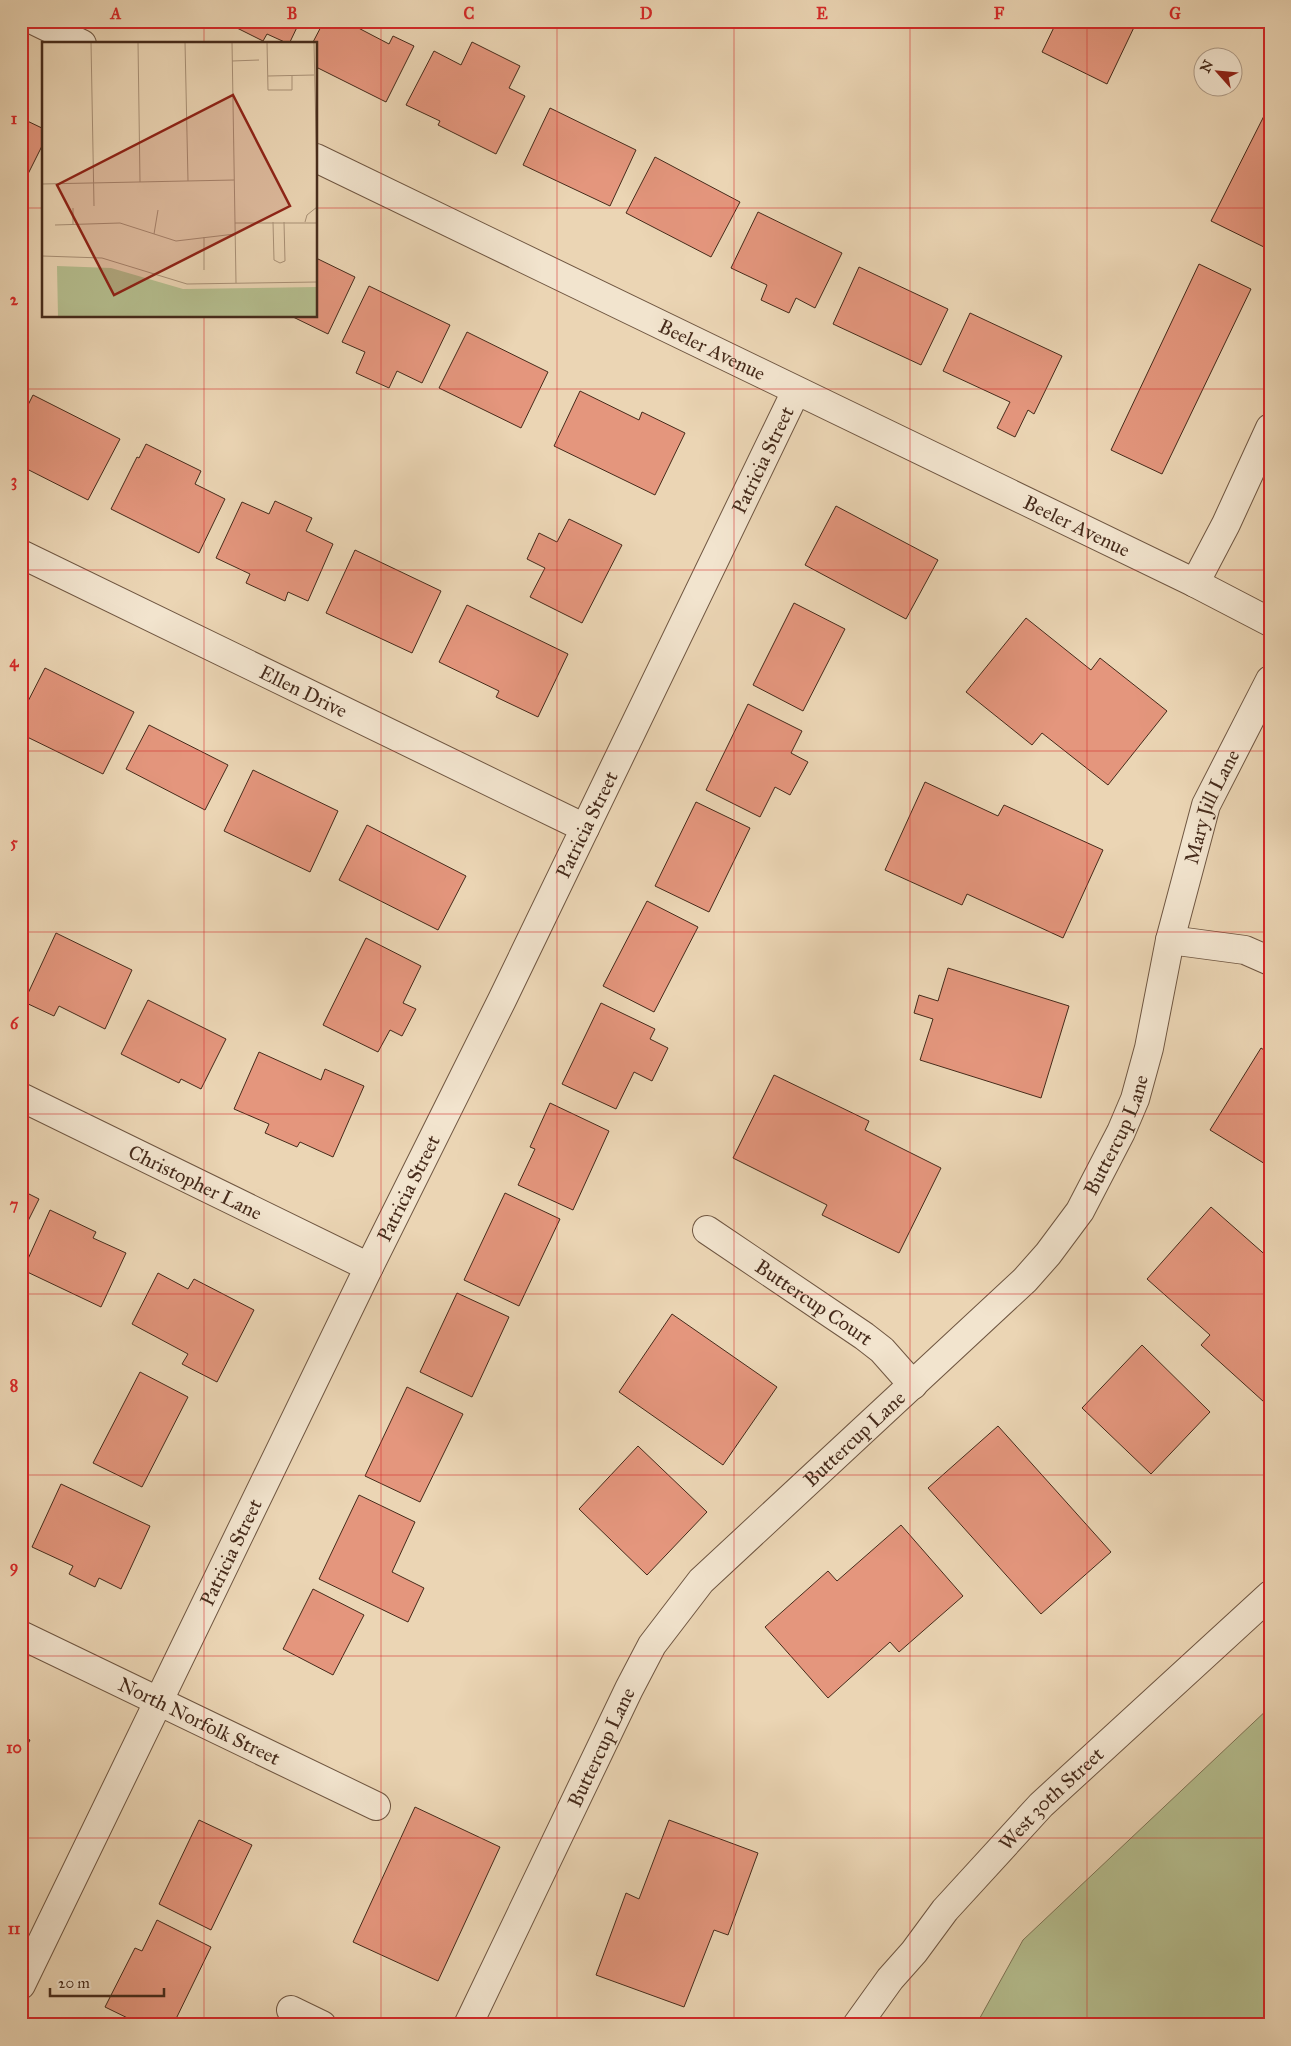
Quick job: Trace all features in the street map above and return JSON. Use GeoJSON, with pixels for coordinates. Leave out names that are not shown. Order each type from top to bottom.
{"type":"FeatureCollection","features":[{"type":"Feature","properties":{"kind":"street"},"geometry":{"type":"LineString","coordinates":[[35,21],[78,42]]}},
{"type":"Feature","properties":{"kind":"street","name":"Beeler Avenue"},"geometry":{"type":"LineString","coordinates":[[318,159],[1196,583],[1270,622]]}},
{"type":"Feature","properties":{"kind":"street","name":"Patricia Street"},"geometry":{"type":"LineString","coordinates":[[21,1984],[796,391]]}},
{"type":"Feature","properties":{"kind":"street"},"geometry":{"type":"LineString","coordinates":[[1196,583],[1226,524],[1270,428]]}},
{"type":"Feature","properties":{"kind":"street","name":"Ellen Drive"},"geometry":{"type":"LineString","coordinates":[[21,554],[585,828]]}},
{"type":"Feature","properties":{"kind":"street","name":"Mary Jill Lane"},"geometry":{"type":"LineString","coordinates":[[1170,940],[1206,805],[1270,680]]}},
{"type":"Feature","properties":{"kind":"street"},"geometry":{"type":"LineString","coordinates":[[1170,940],[1245,950],[1270,960]]}},
{"type":"Feature","properties":{"kind":"street","name":"Buttercup Lane"},"geometry":{"type":"LineString","coordinates":[[468,2025],[629,1689],[652,1645],[701,1581],[1025,1280],[1048,1254],[1080,1211],[1121,1132],[1140,1082],[1158,1005],[1170,940]]}},
{"type":"Feature","properties":{"kind":"street","name":"Christopher Lane"},"geometry":{"type":"LineString","coordinates":[[21,1097],[369,1268]]}},
{"type":"Feature","properties":{"kind":"street","name":"Buttercup Court"},"geometry":{"type":"LineString","coordinates":[[707,1230],[864,1336],[882,1350],[913,1385]]}},
{"type":"Feature","properties":{"kind":"street","name":"West 30th Street"},"geometry":{"type":"LineString","coordinates":[[857,2025],[890,1979],[914,1952],[945,1910],[1041,1805],[1270,1595]]}},
{"type":"Feature","properties":{"kind":"street","name":"North Norfolk Street"},"geometry":{"type":"LineString","coordinates":[[21,1636],[376,1806]]}},
{"type":"Feature","properties":{"kind":"street"},"geometry":{"type":"LineString","coordinates":[[291,2010],[322,2025]]}},
{"type":"Feature","properties":{"kind":"green space"},"geometry":{"type":"Polygon","coordinates":[[[1270,1707],[1270,2025],[976,2025],[1023,1940],[1270,1707]]]}},
{"type":"Feature","properties":{"kind":"building"},"geometry":{"type":"Polygon","coordinates":[[[236,21],[300,21],[290,42],[285,42],[267,34],[263,41],[233,26],[236,21]]]}},
{"type":"Feature","properties":{"kind":"building"},"geometry":{"type":"Polygon","coordinates":[[[324,21],[345,21],[389,44],[393,36],[414,46],[386,102],[318,68],[318,42],[313,42],[324,21]]]}},
{"type":"Feature","properties":{"kind":"building"},"geometry":{"type":"Polygon","coordinates":[[[1057,21],[1137,21],[1107,84],[1042,52],[1057,21]]]}},
{"type":"Feature","properties":{"kind":"building"},"geometry":{"type":"Polygon","coordinates":[[[472,42],[520,66],[509,88],[525,96],[496,154],[438,125],[440,121],[406,105],[434,51],[461,65],[472,42]]]}},
{"type":"Feature","properties":{"kind":"building"},"geometry":{"type":"Polygon","coordinates":[[[1270,104],[1270,241],[1266,248],[1211,221],[1270,104]]]}},
{"type":"Feature","properties":{"kind":"building"},"geometry":{"type":"Polygon","coordinates":[[[550,108],[636,150],[610,206],[523,165],[550,108]]]}},
{"type":"Feature","properties":{"kind":"building"},"geometry":{"type":"Polygon","coordinates":[[[21,118],[42,128],[42,146],[21,188],[21,118]]]}},
{"type":"Feature","properties":{"kind":"building"},"geometry":{"type":"Polygon","coordinates":[[[655,157],[740,202],[711,257],[626,213],[655,157]]]}},
{"type":"Feature","properties":{"kind":"building"},"geometry":{"type":"Polygon","coordinates":[[[758,212],[842,253],[815,308],[796,298],[789,313],[761,300],[767,285],[731,268],[758,212]]]}},
{"type":"Feature","properties":{"kind":"building"},"geometry":{"type":"Polygon","coordinates":[[[318,259],[355,277],[328,334],[295,318],[318,318],[318,259]]]}},
{"type":"Feature","properties":{"kind":"building"},"geometry":{"type":"Polygon","coordinates":[[[1199,264],[1251,289],[1162,474],[1111,450],[1199,264]]]}},
{"type":"Feature","properties":{"kind":"building"},"geometry":{"type":"Polygon","coordinates":[[[859,267],[948,309],[921,365],[833,324],[859,267]]]}},
{"type":"Feature","properties":{"kind":"building"},"geometry":{"type":"Polygon","coordinates":[[[369,286],[450,325],[422,383],[397,371],[389,388],[356,373],[365,352],[342,342],[369,286]]]}},
{"type":"Feature","properties":{"kind":"building"},"geometry":{"type":"Polygon","coordinates":[[[970,313],[1062,356],[1034,414],[1028,410],[1015,437],[997,428],[1010,402],[943,371],[970,313]]]}},
{"type":"Feature","properties":{"kind":"building"},"geometry":{"type":"Polygon","coordinates":[[[467,332],[548,372],[521,428],[439,388],[467,332]]]}},
{"type":"Feature","properties":{"kind":"building"},"geometry":{"type":"Polygon","coordinates":[[[580,391],[639,420],[642,412],[685,433],[655,495],[554,446],[580,391]]]}},
{"type":"Feature","properties":{"kind":"building"},"geometry":{"type":"Polygon","coordinates":[[[33,395],[120,439],[88,500],[21,466],[21,419],[33,395]]]}},
{"type":"Feature","properties":{"kind":"building"},"geometry":{"type":"Polygon","coordinates":[[[146,444],[201,471],[195,484],[225,499],[199,553],[111,509],[137,457],[139,458],[146,444]]]}},
{"type":"Feature","properties":{"kind":"building"},"geometry":{"type":"Polygon","coordinates":[[[275,501],[312,518],[306,531],[333,544],[308,601],[288,592],[285,601],[246,583],[250,574],[216,558],[242,502],[269,514],[275,501]]]}},
{"type":"Feature","properties":{"kind":"building"},"geometry":{"type":"Polygon","coordinates":[[[836,506],[938,560],[906,619],[805,565],[836,506]]]}},
{"type":"Feature","properties":{"kind":"building"},"geometry":{"type":"Polygon","coordinates":[[[569,519],[622,545],[582,623],[530,597],[545,568],[527,559],[539,533],[557,542],[569,519]]]}},
{"type":"Feature","properties":{"kind":"building"},"geometry":{"type":"Polygon","coordinates":[[[355,550],[441,591],[412,653],[326,613],[355,550]]]}},
{"type":"Feature","properties":{"kind":"building"},"geometry":{"type":"Polygon","coordinates":[[[794,603],[845,629],[803,711],[753,685],[794,603]]]}},
{"type":"Feature","properties":{"kind":"building"},"geometry":{"type":"Polygon","coordinates":[[[467,605],[568,654],[538,717],[496,697],[499,691],[439,662],[467,605]]]}},
{"type":"Feature","properties":{"kind":"building"},"geometry":{"type":"Polygon","coordinates":[[[1026,618],[1091,670],[1100,658],[1167,711],[1108,785],[1042,733],[1032,745],[966,692],[1026,618]]]}},
{"type":"Feature","properties":{"kind":"building"},"geometry":{"type":"Polygon","coordinates":[[[45,668],[134,712],[103,774],[21,734],[21,715],[45,668]]]}},
{"type":"Feature","properties":{"kind":"building"},"geometry":{"type":"Polygon","coordinates":[[[748,704],[802,731],[791,753],[808,762],[790,795],[775,787],[760,817],[706,790],[748,704]]]}},
{"type":"Feature","properties":{"kind":"building"},"geometry":{"type":"Polygon","coordinates":[[[149,725],[228,765],[205,810],[126,769],[149,725]]]}},
{"type":"Feature","properties":{"kind":"building"},"geometry":{"type":"Polygon","coordinates":[[[253,770],[338,811],[310,872],[224,831],[253,770]]]}},
{"type":"Feature","properties":{"kind":"building"},"geometry":{"type":"Polygon","coordinates":[[[925,782],[998,816],[1004,805],[1103,850],[1063,938],[967,894],[962,905],[885,870],[925,782]]]}},
{"type":"Feature","properties":{"kind":"building"},"geometry":{"type":"Polygon","coordinates":[[[696,802],[750,828],[709,912],[655,886],[696,802]]]}},
{"type":"Feature","properties":{"kind":"building"},"geometry":{"type":"Polygon","coordinates":[[[367,825],[466,876],[438,930],[339,880],[367,825]]]}},
{"type":"Feature","properties":{"kind":"building"},"geometry":{"type":"Polygon","coordinates":[[[647,901],[698,927],[654,1012],[603,986],[647,901]]]}},
{"type":"Feature","properties":{"kind":"building"},"geometry":{"type":"Polygon","coordinates":[[[56,933],[132,970],[105,1029],[59,1006],[54,1016],[24,1002],[56,933]]]}},
{"type":"Feature","properties":{"kind":"building"},"geometry":{"type":"Polygon","coordinates":[[[366,938],[421,966],[403,1003],[416,1009],[402,1036],[390,1030],[378,1052],[323,1025],[366,938]]]}},
{"type":"Feature","properties":{"kind":"building"},"geometry":{"type":"Polygon","coordinates":[[[948,968],[1069,1006],[1041,1098],[920,1060],[933,1019],[914,1013],[919,995],[938,1001],[948,968]]]}},
{"type":"Feature","properties":{"kind":"building"},"geometry":{"type":"Polygon","coordinates":[[[148,1000],[226,1039],[201,1089],[181,1079],[179,1083],[121,1054],[148,1000]]]}},
{"type":"Feature","properties":{"kind":"building"},"geometry":{"type":"Polygon","coordinates":[[[601,1003],[655,1029],[650,1039],[668,1048],[652,1081],[634,1072],[616,1109],[562,1084],[601,1003]]]}},
{"type":"Feature","properties":{"kind":"building"},"geometry":{"type":"Polygon","coordinates":[[[1261,1048],[1270,1054],[1270,1167],[1210,1130],[1261,1048]]]}},
{"type":"Feature","properties":{"kind":"building"},"geometry":{"type":"Polygon","coordinates":[[[259,1052],[321,1080],[325,1069],[364,1086],[333,1157],[300,1142],[297,1147],[265,1133],[269,1124],[234,1109],[259,1052]]]}},
{"type":"Feature","properties":{"kind":"building"},"geometry":{"type":"Polygon","coordinates":[[[774,1075],[869,1121],[865,1130],[941,1168],[899,1253],[822,1215],[827,1205],[733,1158],[774,1075]]]}},
{"type":"Feature","properties":{"kind":"building"},"geometry":{"type":"Polygon","coordinates":[[[550,1103],[609,1131],[573,1210],[518,1185],[535,1149],[530,1147],[550,1103]]]}},
{"type":"Feature","properties":{"kind":"building"},"geometry":{"type":"Polygon","coordinates":[[[21,1190],[39,1199],[21,1235],[21,1190]]]}},
{"type":"Feature","properties":{"kind":"building"},"geometry":{"type":"Polygon","coordinates":[[[505,1193],[560,1219],[519,1306],[464,1280],[505,1193]]]}},
{"type":"Feature","properties":{"kind":"building"},"geometry":{"type":"Polygon","coordinates":[[[1211,1207],[1270,1259],[1270,1272],[1266,1276],[1270,1279],[1270,1395],[1264,1402],[1201,1345],[1210,1335],[1147,1279],[1211,1207]]]}},
{"type":"Feature","properties":{"kind":"building"},"geometry":{"type":"Polygon","coordinates":[[[50,1210],[96,1232],[93,1238],[126,1253],[101,1307],[23,1270],[50,1210]]]}},
{"type":"Feature","properties":{"kind":"building"},"geometry":{"type":"Polygon","coordinates":[[[158,1273],[188,1289],[194,1279],[254,1310],[217,1382],[182,1364],[188,1354],[132,1324],[158,1273]]]}},
{"type":"Feature","properties":{"kind":"building"},"geometry":{"type":"Polygon","coordinates":[[[457,1293],[509,1317],[472,1397],[420,1372],[457,1293]]]}},
{"type":"Feature","properties":{"kind":"building"},"geometry":{"type":"Polygon","coordinates":[[[672,1314],[777,1387],[723,1465],[619,1392],[672,1314]]]}},
{"type":"Feature","properties":{"kind":"building"},"geometry":{"type":"Polygon","coordinates":[[[1142,1345],[1210,1412],[1151,1474],[1082,1408],[1142,1345]]]}},
{"type":"Feature","properties":{"kind":"building"},"geometry":{"type":"Polygon","coordinates":[[[140,1372],[188,1397],[142,1487],[93,1463],[140,1372]]]}},
{"type":"Feature","properties":{"kind":"building"},"geometry":{"type":"Polygon","coordinates":[[[407,1387],[463,1414],[420,1502],[365,1476],[407,1387]]]}},
{"type":"Feature","properties":{"kind":"building"},"geometry":{"type":"Polygon","coordinates":[[[998,1426],[1111,1552],[1041,1614],[928,1488],[998,1426]]]}},
{"type":"Feature","properties":{"kind":"building"},"geometry":{"type":"Polygon","coordinates":[[[638,1446],[707,1512],[647,1575],[579,1509],[638,1446]]]}},
{"type":"Feature","properties":{"kind":"building"},"geometry":{"type":"Polygon","coordinates":[[[61,1484],[150,1526],[121,1589],[99,1578],[95,1587],[69,1574],[73,1566],[32,1547],[61,1484]]]}},
{"type":"Feature","properties":{"kind":"building"},"geometry":{"type":"Polygon","coordinates":[[[359,1495],[415,1522],[392,1572],[424,1588],[408,1622],[319,1579],[359,1495]]]}},
{"type":"Feature","properties":{"kind":"building"},"geometry":{"type":"Polygon","coordinates":[[[901,1525],[963,1596],[899,1652],[890,1642],[828,1698],[765,1627],[828,1571],[837,1581],[901,1525]]]}},
{"type":"Feature","properties":{"kind":"building"},"geometry":{"type":"Polygon","coordinates":[[[313,1589],[364,1615],[333,1675],[283,1649],[313,1589]]]}},
{"type":"Feature","properties":{"kind":"building"},"geometry":{"type":"Polygon","coordinates":[[[21,1736],[30,1740],[21,1757],[21,1736]]]}},
{"type":"Feature","properties":{"kind":"building"},"geometry":{"type":"Polygon","coordinates":[[[415,1807],[500,1847],[438,1981],[353,1942],[415,1807]]]}},
{"type":"Feature","properties":{"kind":"building"},"geometry":{"type":"Polygon","coordinates":[[[199,1820],[252,1845],[211,1930],[159,1904],[199,1820]]]}},
{"type":"Feature","properties":{"kind":"building"},"geometry":{"type":"Polygon","coordinates":[[[669,1820],[758,1853],[728,1935],[714,1930],[684,2007],[596,1975],[626,1893],[639,1899],[669,1820]]]}},
{"type":"Feature","properties":{"kind":"building"},"geometry":{"type":"Polygon","coordinates":[[[157,1920],[211,1947],[173,2025],[142,2025],[105,2007],[135,1948],[142,1951],[157,1920]]]}}]}
